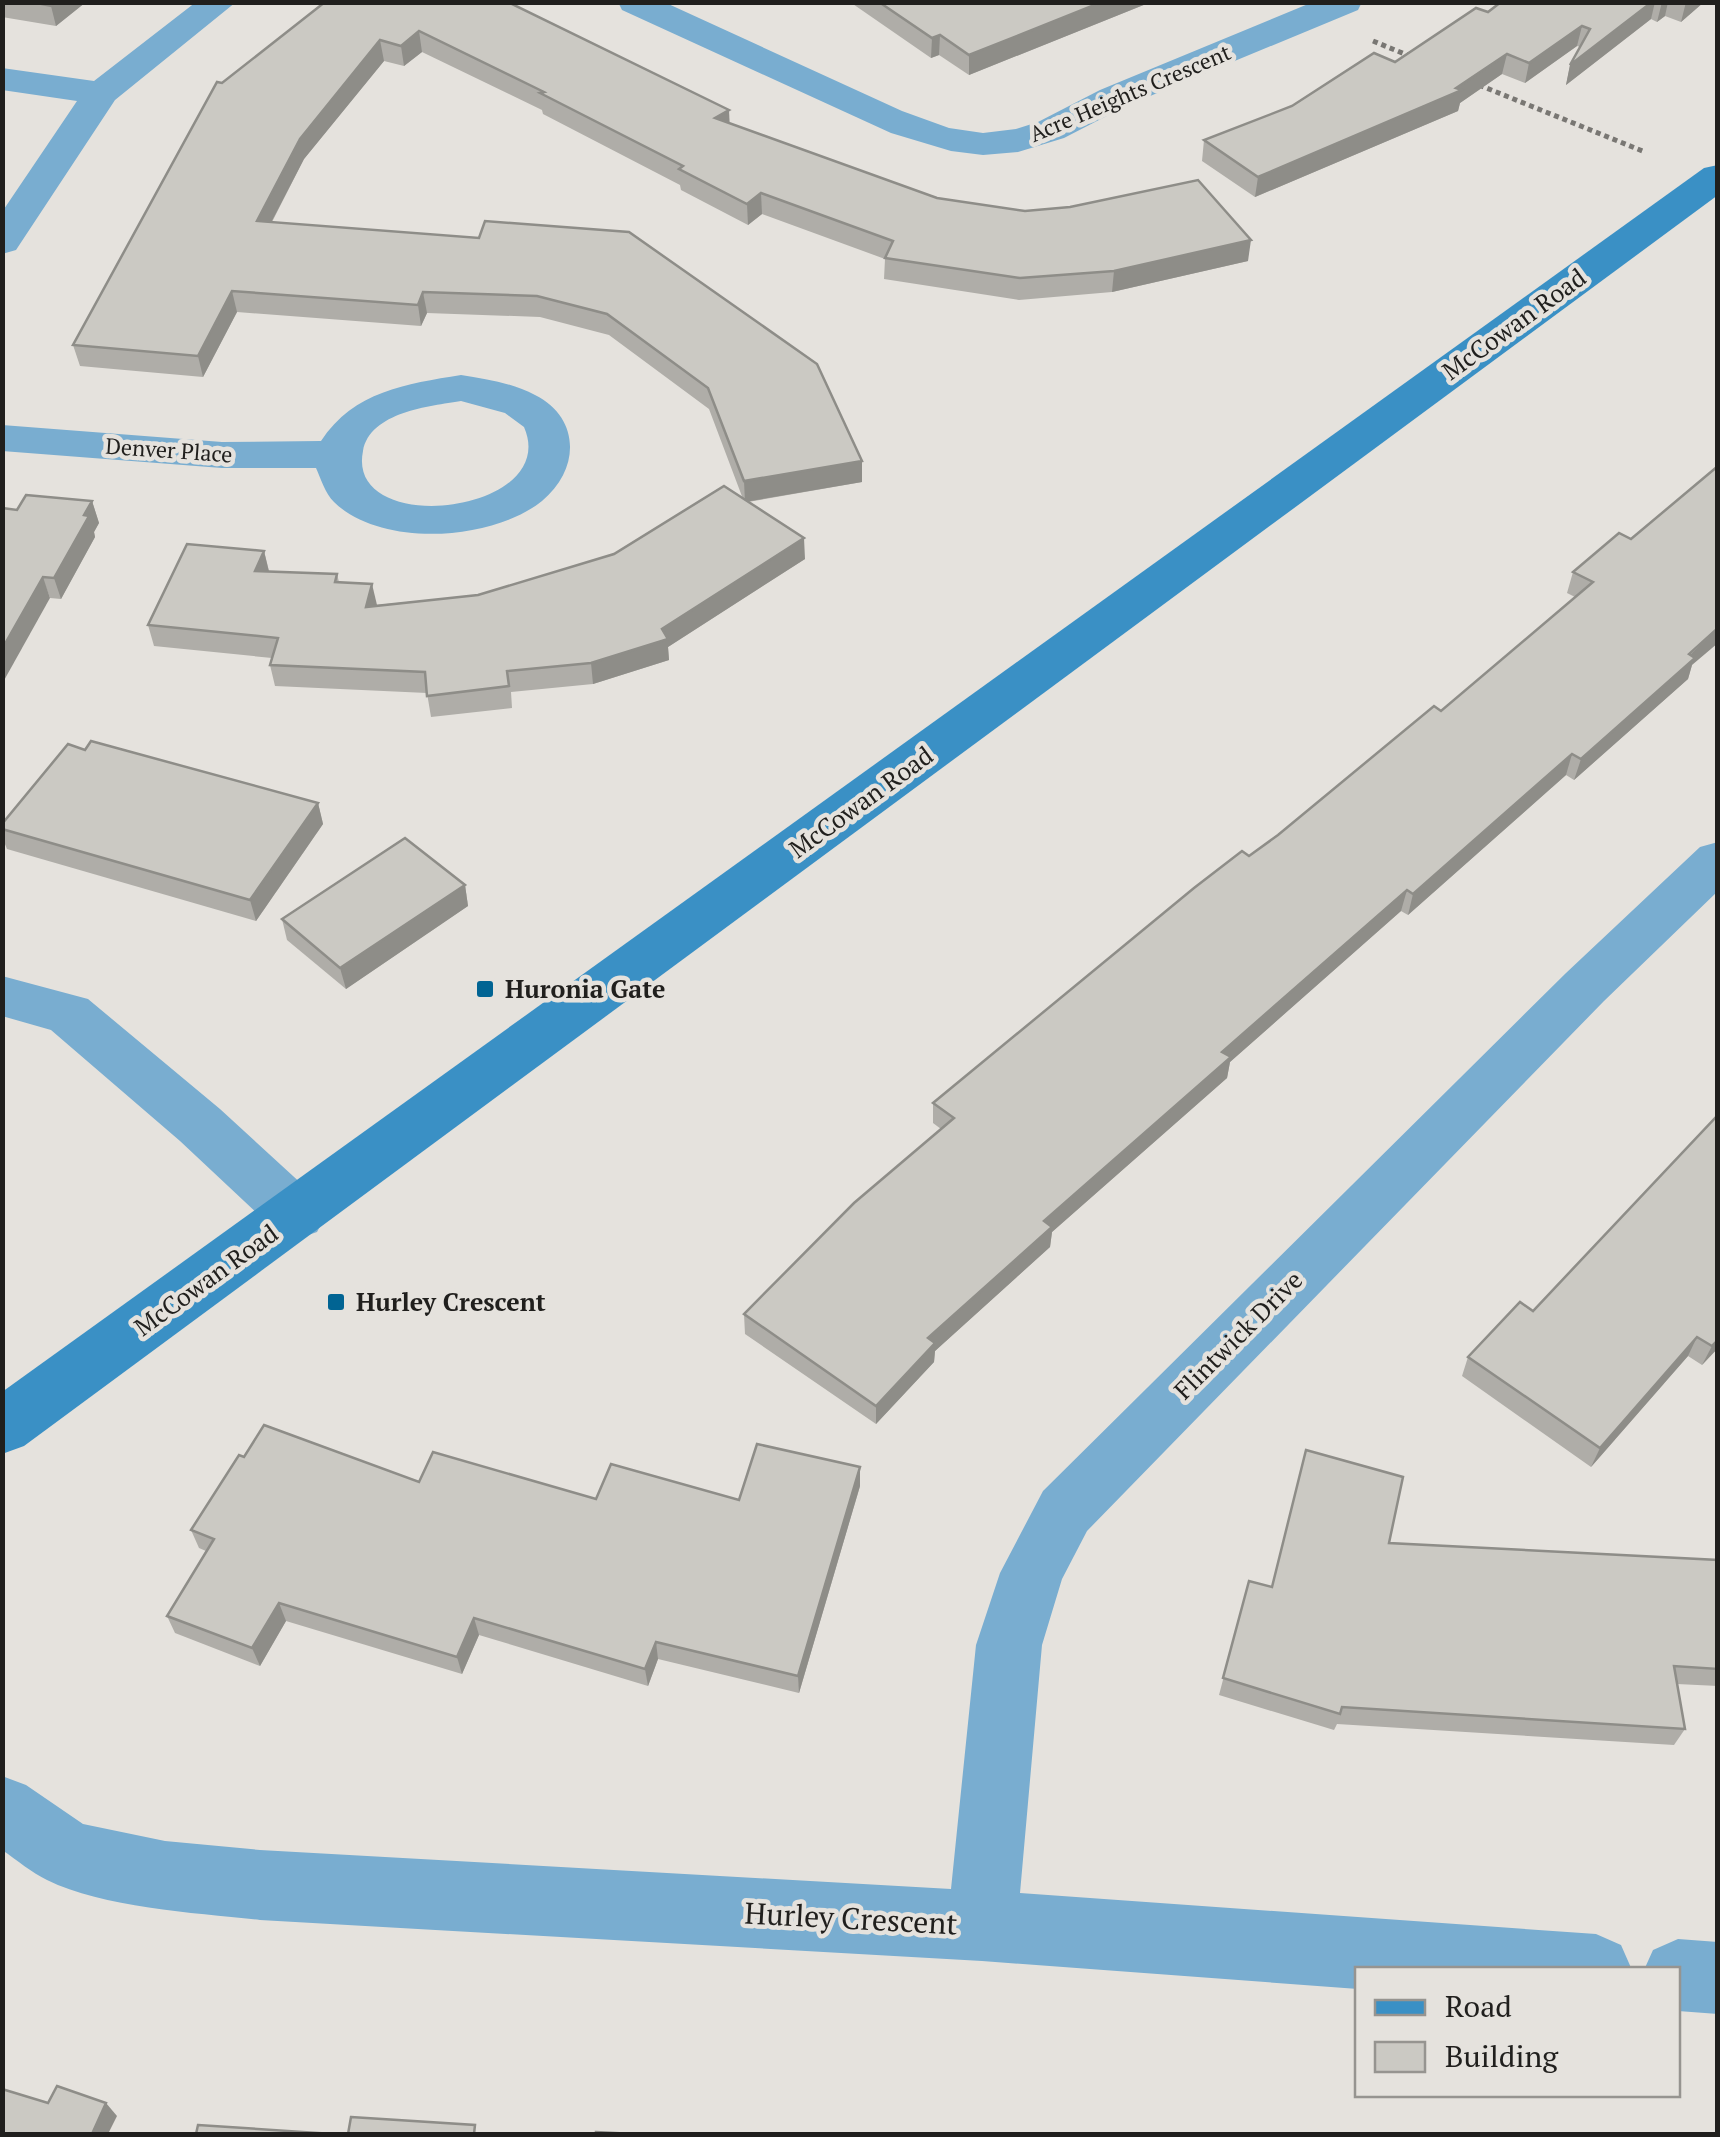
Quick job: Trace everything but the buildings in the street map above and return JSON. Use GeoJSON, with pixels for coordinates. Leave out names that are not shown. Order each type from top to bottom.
{"type":"FeatureCollection","features":[{"type":"Feature","properties":{"kind":"main road","name":"McCowan Road"},"geometry":{"type":"LineString","coordinates":[[2,1427],[1718,176]]}},
{"type":"Feature","properties":{"kind":"street"},"geometry":{"type":"LineString","coordinates":[[2,242],[101,94],[160,44],[219,2]]}},
{"type":"Feature","properties":{"kind":"street","name":"Acre Heights Crescent"},"geometry":{"type":"LineString","coordinates":[[635,2],[892,120],[948,140],[985,144],[1015,141],[1078,119],[1112,98],[1328,10]]}},
{"type":"Feature","properties":{"kind":"street"},"geometry":{"type":"LineString","coordinates":[[2,79],[101,94]]}},
{"type":"Feature","properties":{"kind":"street"},"geometry":{"type":"LineString","coordinates":[[461,388],[494,392],[522,404],[542,420],[551,441],[548,463],[535,484],[511,502],[479,514],[444,520],[408,519],[375,510],[351,496],[338,476],[335,454],[345,433],[365,414],[393,399],[426,390],[461,388]]}},
{"type":"Feature","properties":{"kind":"street","name":"Denver Place"},"geometry":{"type":"LineString","coordinates":[[2,438],[222,455],[335,454]]}},
{"type":"Feature","properties":{"kind":"street","name":"Flintwick Drive"},"geometry":{"type":"LineString","coordinates":[[982,1926],[1009,1645],[1032,1573],[1065,1511],[1544,1028],[1718,860]]}},
{"type":"Feature","properties":{"kind":"street"},"geometry":{"type":"LineString","coordinates":[[2,996],[69,1014],[200,1125],[297,1215]]}},
{"type":"Feature","properties":{"kind":"street","name":"Hurley Crescent"},"geometry":{"type":"LineString","coordinates":[[2,1809],[69,1855],[165,1875],[260,1885],[982,1926],[1554,1967]]}},
{"type":"Feature","properties":{"kind":"street"},"geometry":{"type":"LineString","coordinates":[[1680,1975],[1718,1978]]}},
{"type":"Feature","properties":{"kind":"path"},"geometry":{"type":"LineString","coordinates":[[1328,10],[1418,60]]}},
{"type":"Feature","properties":{"kind":"path"},"geometry":{"type":"LineString","coordinates":[[1470,81],[1645,152]]}},
{"type":"Feature","properties":{"kind":"place","name":"Huronia Gate"},"geometry":{"type":"Point","coordinates":[485,989]}},
{"type":"Feature","properties":{"kind":"place","name":"Hurley Crescent"},"geometry":{"type":"Point","coordinates":[336,1302]}}]}
